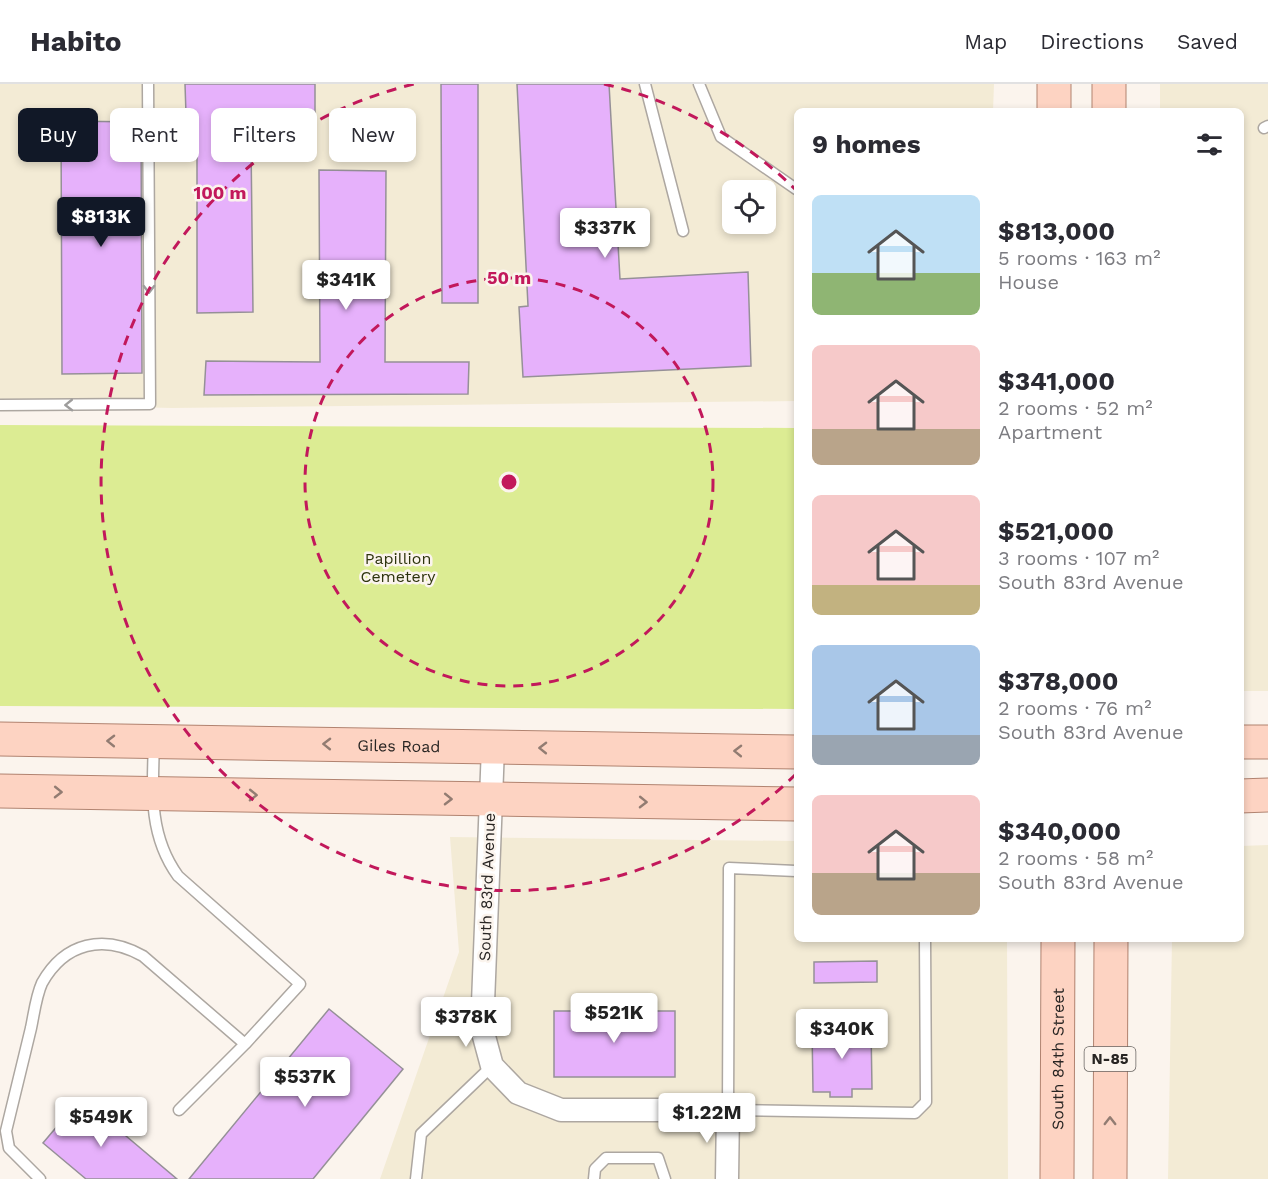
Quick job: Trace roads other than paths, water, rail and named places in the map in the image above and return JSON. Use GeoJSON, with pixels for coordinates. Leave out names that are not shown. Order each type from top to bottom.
{"type":"FeatureCollection","features":[{"type":"Feature","properties":{"kind":"main road"},"geometry":{"type":"LineString","coordinates":[[1054,84],[1054,108]]}},
{"type":"Feature","properties":{"kind":"main road"},"geometry":{"type":"LineString","coordinates":[[1109,84],[1109,108]]}},
{"type":"Feature","properties":{"kind":"main road","name":"Giles Road"},"geometry":{"type":"LineString","coordinates":[[0,739],[794,753]]}},
{"type":"Feature","properties":{"kind":"main road"},"geometry":{"type":"LineString","coordinates":[[1244,742],[1268,742]]}},
{"type":"Feature","properties":{"kind":"main road"},"geometry":{"type":"LineString","coordinates":[[0,791],[794,804]]}},
{"type":"Feature","properties":{"kind":"main road"},"geometry":{"type":"LineString","coordinates":[[1244,796],[1268,795]]}},
{"type":"Feature","properties":{"kind":"main road","name":"South 84th Street"},"geometry":{"type":"LineString","coordinates":[[1057,1179],[1058,942]]}},
{"type":"Feature","properties":{"kind":"main road","name":"N-85"},"geometry":{"type":"LineString","coordinates":[[1110,1179],[1111,942]]}},
{"type":"Feature","properties":{"kind":"street","name":"South 83rd Avenue"},"geometry":{"type":"LineString","coordinates":[[493,747],[482,1029],[492,1066],[518,1093],[561,1110],[728,1110]]}},
{"type":"Feature","properties":{"kind":"street"},"geometry":{"type":"LineString","coordinates":[[727,1179],[728,1110]]}},
{"type":"Feature","properties":{"kind":"lane"},"geometry":{"type":"LineString","coordinates":[[0,405],[150,404],[148,84]]}},
{"type":"Feature","properties":{"kind":"lane"},"geometry":{"type":"LineString","coordinates":[[645,84],[684,231]]}},
{"type":"Feature","properties":{"kind":"lane"},"geometry":{"type":"LineString","coordinates":[[699,84],[721,137],[794,188]]}},
{"type":"Feature","properties":{"kind":"lane"},"geometry":{"type":"LineString","coordinates":[[154,742],[152,794],[156,830],[164,854],[178,876],[300,984],[245,1044],[179,1110]]}},
{"type":"Feature","properties":{"kind":"lane"},"geometry":{"type":"LineString","coordinates":[[794,871],[729,868],[728,1110],[915,1113],[926,1102],[926,942]]}},
{"type":"Feature","properties":{"kind":"lane"},"geometry":{"type":"LineString","coordinates":[[40,1179],[9,1148],[6,1131],[41,985],[55,964],[77,948],[105,943],[124,945],[143,956],[245,1044]]}},
{"type":"Feature","properties":{"kind":"lane"},"geometry":{"type":"LineString","coordinates":[[417,1179],[421,1134],[492,1066]]}},
{"type":"Feature","properties":{"kind":"lane"},"geometry":{"type":"LineString","coordinates":[[594,1179],[595,1169],[606,1158],[636,1156],[658,1158],[665,1179]]}},
{"type":"Feature","properties":{"kind":"park label","name":"Papillion Cemetery"},"geometry":{"type":"Point","coordinates":[398,567]}}]}
